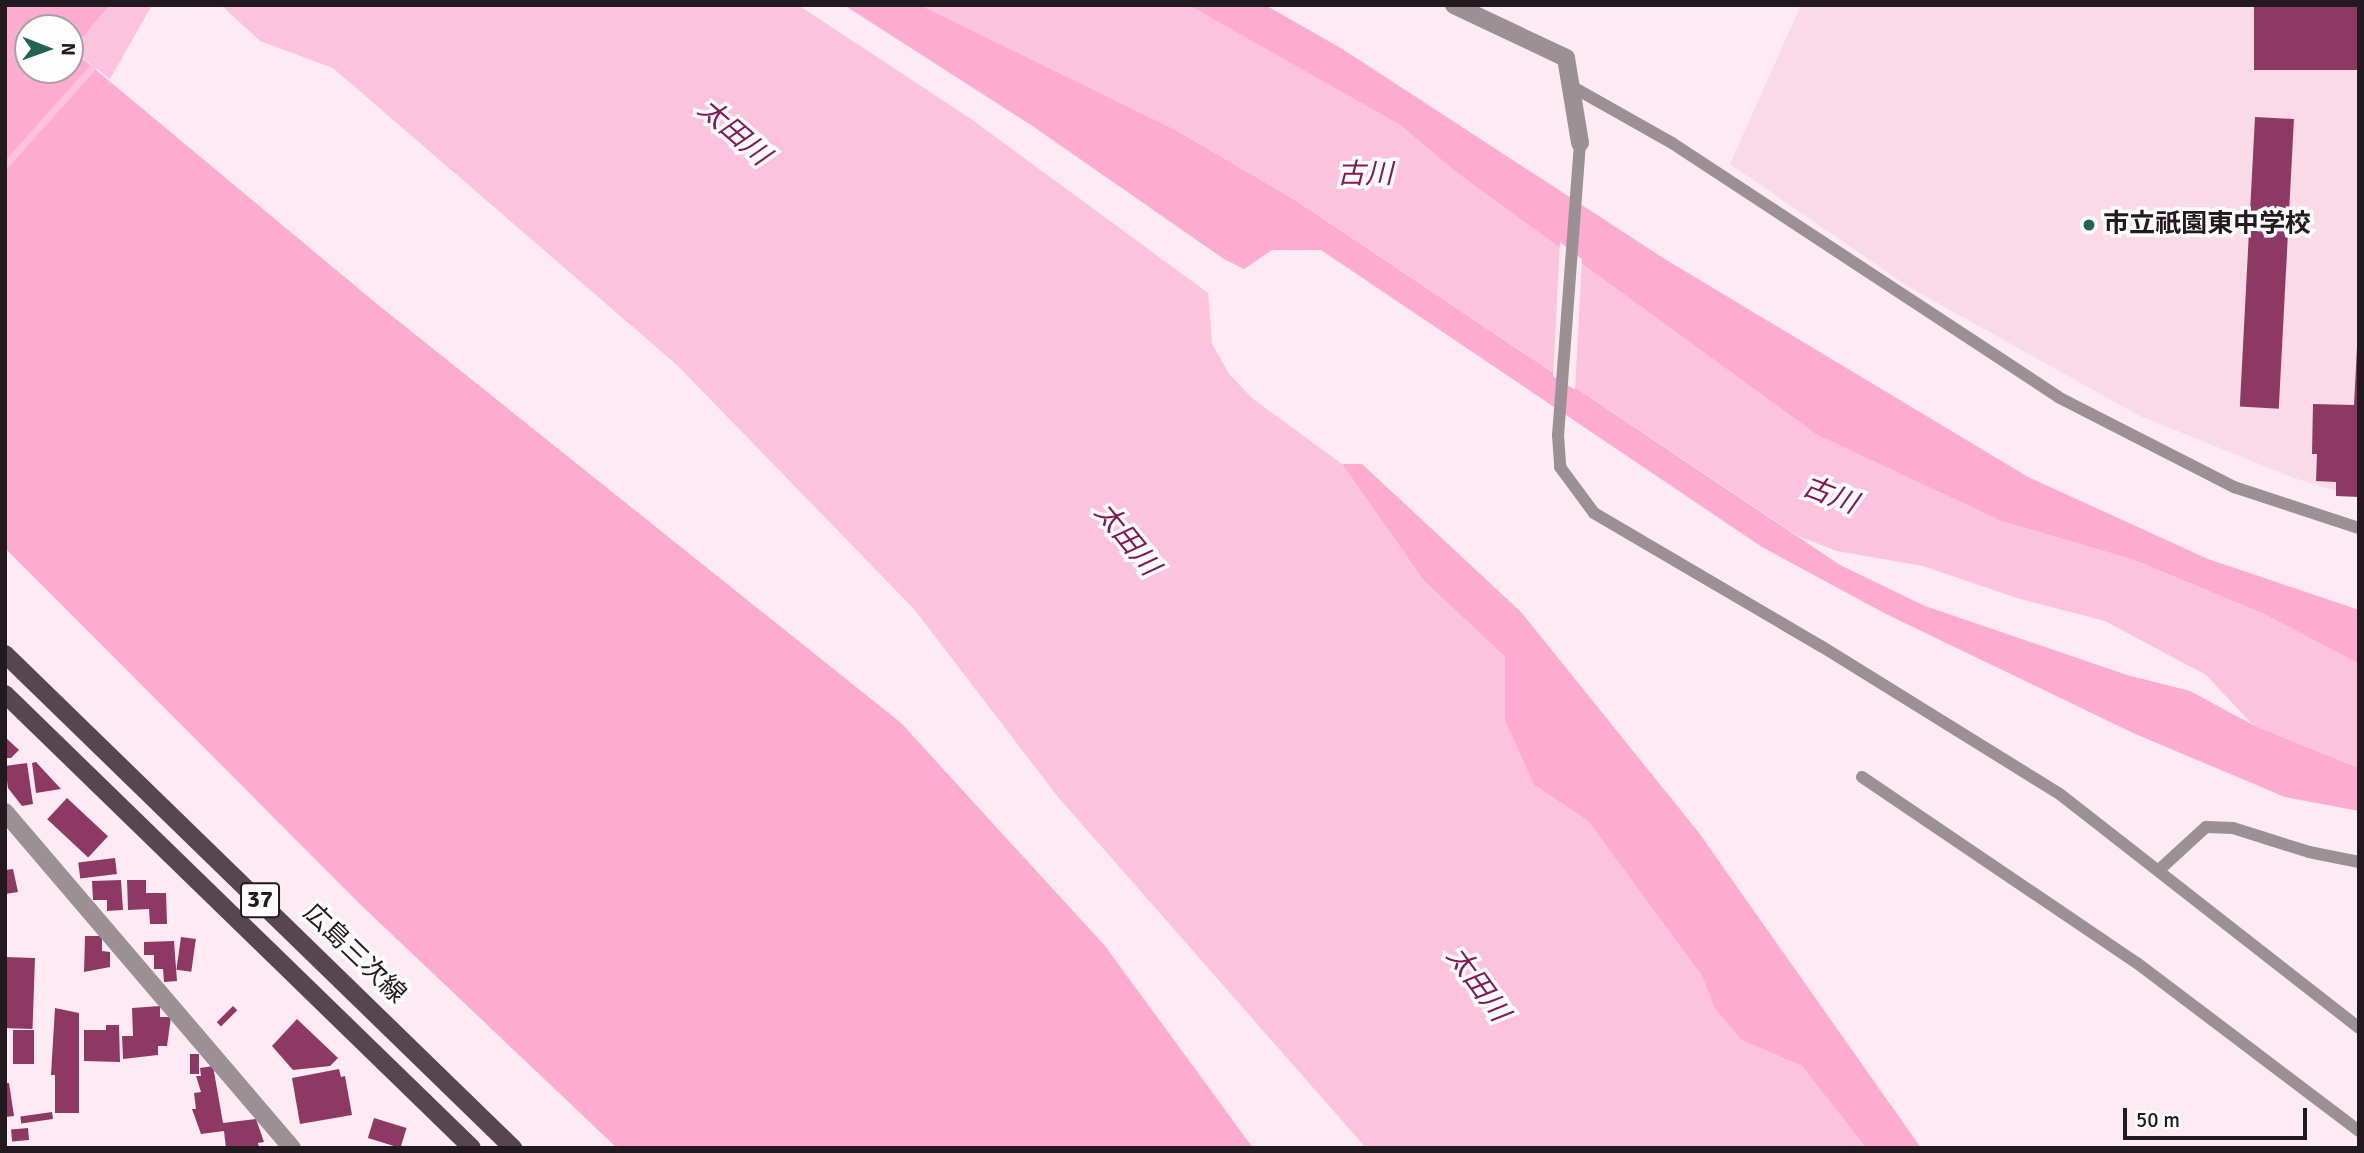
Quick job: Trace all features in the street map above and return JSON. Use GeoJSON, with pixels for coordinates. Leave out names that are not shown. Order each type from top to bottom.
{"type":"FeatureCollection","features":[{"type":"Feature","properties":{"kind":"main road","name":"広島三次線"},"geometry":{"type":"LineString","coordinates":[[5,654],[513,1148]]}},
{"type":"Feature","properties":{"kind":"main road","name":"37"},"geometry":{"type":"LineString","coordinates":[[5,694],[472,1148]]}},
{"type":"Feature","properties":{"kind":"street"},"geometry":{"type":"LineString","coordinates":[[1454,5],[1566,58],[1580,143]]}},
{"type":"Feature","properties":{"kind":"street"},"geometry":{"type":"LineString","coordinates":[[5,812],[292,1148]]}},
{"type":"Feature","properties":{"kind":"lane"},"geometry":{"type":"LineString","coordinates":[[1571,86],[1672,143],[2058,397],[2234,487],[2359,528]]}},
{"type":"Feature","properties":{"kind":"lane"},"geometry":{"type":"LineString","coordinates":[[1580,143],[1558,435],[1560,467],[1594,513],[1821,646],[2061,796],[2359,1028]]}},
{"type":"Feature","properties":{"kind":"lane"},"geometry":{"type":"LineString","coordinates":[[1862,777],[2137,963],[2359,1131]]}},
{"type":"Feature","properties":{"kind":"lane"},"geometry":{"type":"LineString","coordinates":[[2159,870],[2206,827],[2234,828],[2309,852],[2359,862]]}},
{"type":"Feature","properties":{"kind":"shaded area"},"geometry":{"type":"Polygon","coordinates":[[[5,5],[110,5],[84,36],[84,14],[14,14],[14,84],[84,84],[84,60],[377,304],[901,723],[1105,946],[1253,1148],[617,1148],[361,905],[5,548],[5,5]]]}},
{"type":"Feature","properties":{"kind":"shaded area"},"geometry":{"type":"Polygon","coordinates":[[[844,5],[920,5],[1174,129],[1295,200],[1840,565],[1925,606],[2127,675],[2190,691],[2253,725],[2359,768],[2359,811],[2285,797],[2133,733],[1886,614],[1762,547],[1321,250],[1272,250],[1244,269],[1224,259],[1031,125],[844,5]]]}},
{"type":"Feature","properties":{"kind":"shaded area"},"geometry":{"type":"Polygon","coordinates":[[[1187,5],[1265,5],[1344,50],[1663,258],[2028,477],[2208,559],[2359,610],[2359,664],[2264,614],[2134,560],[2001,521],[1817,435],[1457,173],[1400,125],[1187,5]]]}},
{"type":"Feature","properties":{"kind":"shaded area","name":"市立祇園東中学校"},"geometry":{"type":"Polygon","coordinates":[[[1801,5],[2359,5],[2359,498],[2294,478],[2140,416],[1909,287],[1730,164],[1801,5]]]}},
{"type":"Feature","properties":{"kind":"shaded area"},"geometry":{"type":"Polygon","coordinates":[[[1342,464],[1362,464],[1521,612],[1699,833],[1921,1148],[1866,1148],[1802,1066],[1741,1040],[1714,1007],[1702,976],[1588,821],[1534,785],[1505,721],[1505,657],[1424,581],[1342,464]]]}},
{"type":"Feature","properties":{"kind":"water"},"geometry":{"type":"Polygon","coordinates":[[[110,5],[152,5],[110,79],[84,59],[84,36],[110,5]]]}},
{"type":"Feature","properties":{"kind":"water","name":"太田川"},"geometry":{"type":"Polygon","coordinates":[[[221,5],[798,5],[971,119],[1208,293],[1212,344],[1229,374],[1253,399],[1342,464],[1424,581],[1505,657],[1505,721],[1534,785],[1588,821],[1702,976],[1714,1007],[1741,1040],[1802,1066],[1866,1148],[1366,1148],[1058,797],[914,609],[677,365],[333,68],[260,41],[221,5]]]}},
{"type":"Feature","properties":{"kind":"water","name":"古川"},"geometry":{"type":"Polygon","coordinates":[[[920,5],[1187,5],[1196,9],[1400,125],[1457,173],[1817,435],[2001,521],[2134,560],[2264,614],[2359,664],[2359,768],[2253,725],[2206,675],[2105,621],[2017,598],[1923,566],[1837,551],[1798,536],[1295,200],[1174,129],[920,5]]]}},
{"type":"Feature","properties":{"kind":"pier"},"geometry":{"type":"Polygon","coordinates":[[[1560,242],[1582,259],[1575,390],[1553,376],[1560,242]]]}},
{"type":"Feature","properties":{"kind":"building"},"geometry":{"type":"Polygon","coordinates":[[[2254,5],[2359,5],[2359,70],[2254,70],[2254,5]]]}},
{"type":"Feature","properties":{"kind":"building"},"geometry":{"type":"Polygon","coordinates":[[[2255,117],[2294,119],[2279,409],[2240,407],[2255,117]]]}},
{"type":"Feature","properties":{"kind":"building"},"geometry":{"type":"Polygon","coordinates":[[[2357,347],[2359,497],[2336,496],[2336,482],[2316,481],[2317,454],[2312,454],[2313,404],[2354,405],[2357,347]]]}},
{"type":"Feature","properties":{"kind":"building"},"geometry":{"type":"Polygon","coordinates":[[[5,737],[19,750],[11,758],[5,758],[5,737]]]}},
{"type":"Feature","properties":{"kind":"building"},"geometry":{"type":"Polygon","coordinates":[[[36,762],[61,789],[36,793],[32,763],[36,762]]]}},
{"type":"Feature","properties":{"kind":"building"},"geometry":{"type":"Polygon","coordinates":[[[27,763],[33,804],[22,806],[8,788],[5,766],[27,763]]]}},
{"type":"Feature","properties":{"kind":"building"},"geometry":{"type":"Polygon","coordinates":[[[67,798],[108,836],[88,857],[47,819],[67,798]]]}},
{"type":"Feature","properties":{"kind":"building"},"geometry":{"type":"Polygon","coordinates":[[[115,858],[117,874],[80,878],[78,863],[115,858]]]}},
{"type":"Feature","properties":{"kind":"building"},"geometry":{"type":"Polygon","coordinates":[[[13,869],[18,892],[5,894],[5,870],[13,869]]]}},
{"type":"Feature","properties":{"kind":"building"},"geometry":{"type":"Polygon","coordinates":[[[121,880],[123,910],[107,911],[107,900],[93,900],[92,881],[121,880]]]}},
{"type":"Feature","properties":{"kind":"building"},"geometry":{"type":"Polygon","coordinates":[[[127,880],[146,880],[146,893],[166,893],[167,924],[150,924],[149,909],[128,910],[127,880]]]}},
{"type":"Feature","properties":{"kind":"building"},"geometry":{"type":"Polygon","coordinates":[[[85,936],[102,936],[102,951],[110,952],[110,967],[84,972],[85,936]]]}},
{"type":"Feature","properties":{"kind":"building"},"geometry":{"type":"Polygon","coordinates":[[[181,937],[196,939],[191,972],[176,970],[181,937]]]}},
{"type":"Feature","properties":{"kind":"building"},"geometry":{"type":"Polygon","coordinates":[[[174,941],[177,981],[164,982],[163,969],[154,969],[154,955],[144,955],[144,942],[174,941]]]}},
{"type":"Feature","properties":{"kind":"building"},"geometry":{"type":"Polygon","coordinates":[[[5,957],[35,958],[33,1029],[5,1028],[5,957]]]}},
{"type":"Feature","properties":{"kind":"building"},"geometry":{"type":"Polygon","coordinates":[[[160,1006],[160,1017],[171,1017],[167,1046],[158,1046],[158,1055],[123,1059],[122,1036],[133,1036],[132,1008],[160,1006]]]}},
{"type":"Feature","properties":{"kind":"building"},"geometry":{"type":"Polygon","coordinates":[[[233,1006],[237,1010],[221,1027],[217,1022],[233,1006]]]}},
{"type":"Feature","properties":{"kind":"building"},"geometry":{"type":"Polygon","coordinates":[[[55,1008],[79,1013],[79,1113],[55,1113],[55,1075],[51,1075],[55,1008]]]}},
{"type":"Feature","properties":{"kind":"building"},"geometry":{"type":"Polygon","coordinates":[[[297,1019],[338,1058],[330,1066],[293,1070],[272,1046],[297,1019]]]}},
{"type":"Feature","properties":{"kind":"building"},"geometry":{"type":"Polygon","coordinates":[[[106,1025],[119,1025],[120,1062],[84,1061],[84,1030],[106,1030],[106,1025]]]}},
{"type":"Feature","properties":{"kind":"building"},"geometry":{"type":"Polygon","coordinates":[[[13,1030],[34,1030],[34,1064],[13,1064],[13,1030]]]}},
{"type":"Feature","properties":{"kind":"building"},"geometry":{"type":"Polygon","coordinates":[[[190,1054],[199,1054],[199,1074],[190,1074],[190,1054]]]}},
{"type":"Feature","properties":{"kind":"building"},"geometry":{"type":"Polygon","coordinates":[[[213,1066],[223,1123],[256,1119],[264,1142],[258,1143],[259,1148],[226,1148],[224,1131],[201,1134],[192,1109],[196,1109],[194,1093],[201,1092],[196,1076],[201,1076],[200,1068],[213,1066]]]}},
{"type":"Feature","properties":{"kind":"building"},"geometry":{"type":"Polygon","coordinates":[[[339,1069],[341,1077],[345,1076],[352,1115],[300,1124],[292,1078],[339,1069]]]}},
{"type":"Feature","properties":{"kind":"building"},"geometry":{"type":"Polygon","coordinates":[[[5,1083],[9,1083],[14,1116],[5,1117],[5,1083]]]}},
{"type":"Feature","properties":{"kind":"building"},"geometry":{"type":"Polygon","coordinates":[[[52,1112],[53,1119],[21,1123],[20,1116],[52,1112]]]}},
{"type":"Feature","properties":{"kind":"building"},"geometry":{"type":"Polygon","coordinates":[[[374,1118],[407,1128],[400,1148],[368,1138],[374,1118]]]}},
{"type":"Feature","properties":{"kind":"building"},"geometry":{"type":"Polygon","coordinates":[[[28,1128],[29,1140],[12,1141],[11,1129],[28,1128]]]}},
{"type":"Feature","properties":{"kind":"waterway"},"geometry":{"type":"LineString","coordinates":[[5,165],[98,61]]}},
{"type":"Feature","properties":{"kind":"place","name":"市立祇園東中学校"},"geometry":{"type":"Point","coordinates":[2089,225]}}]}
